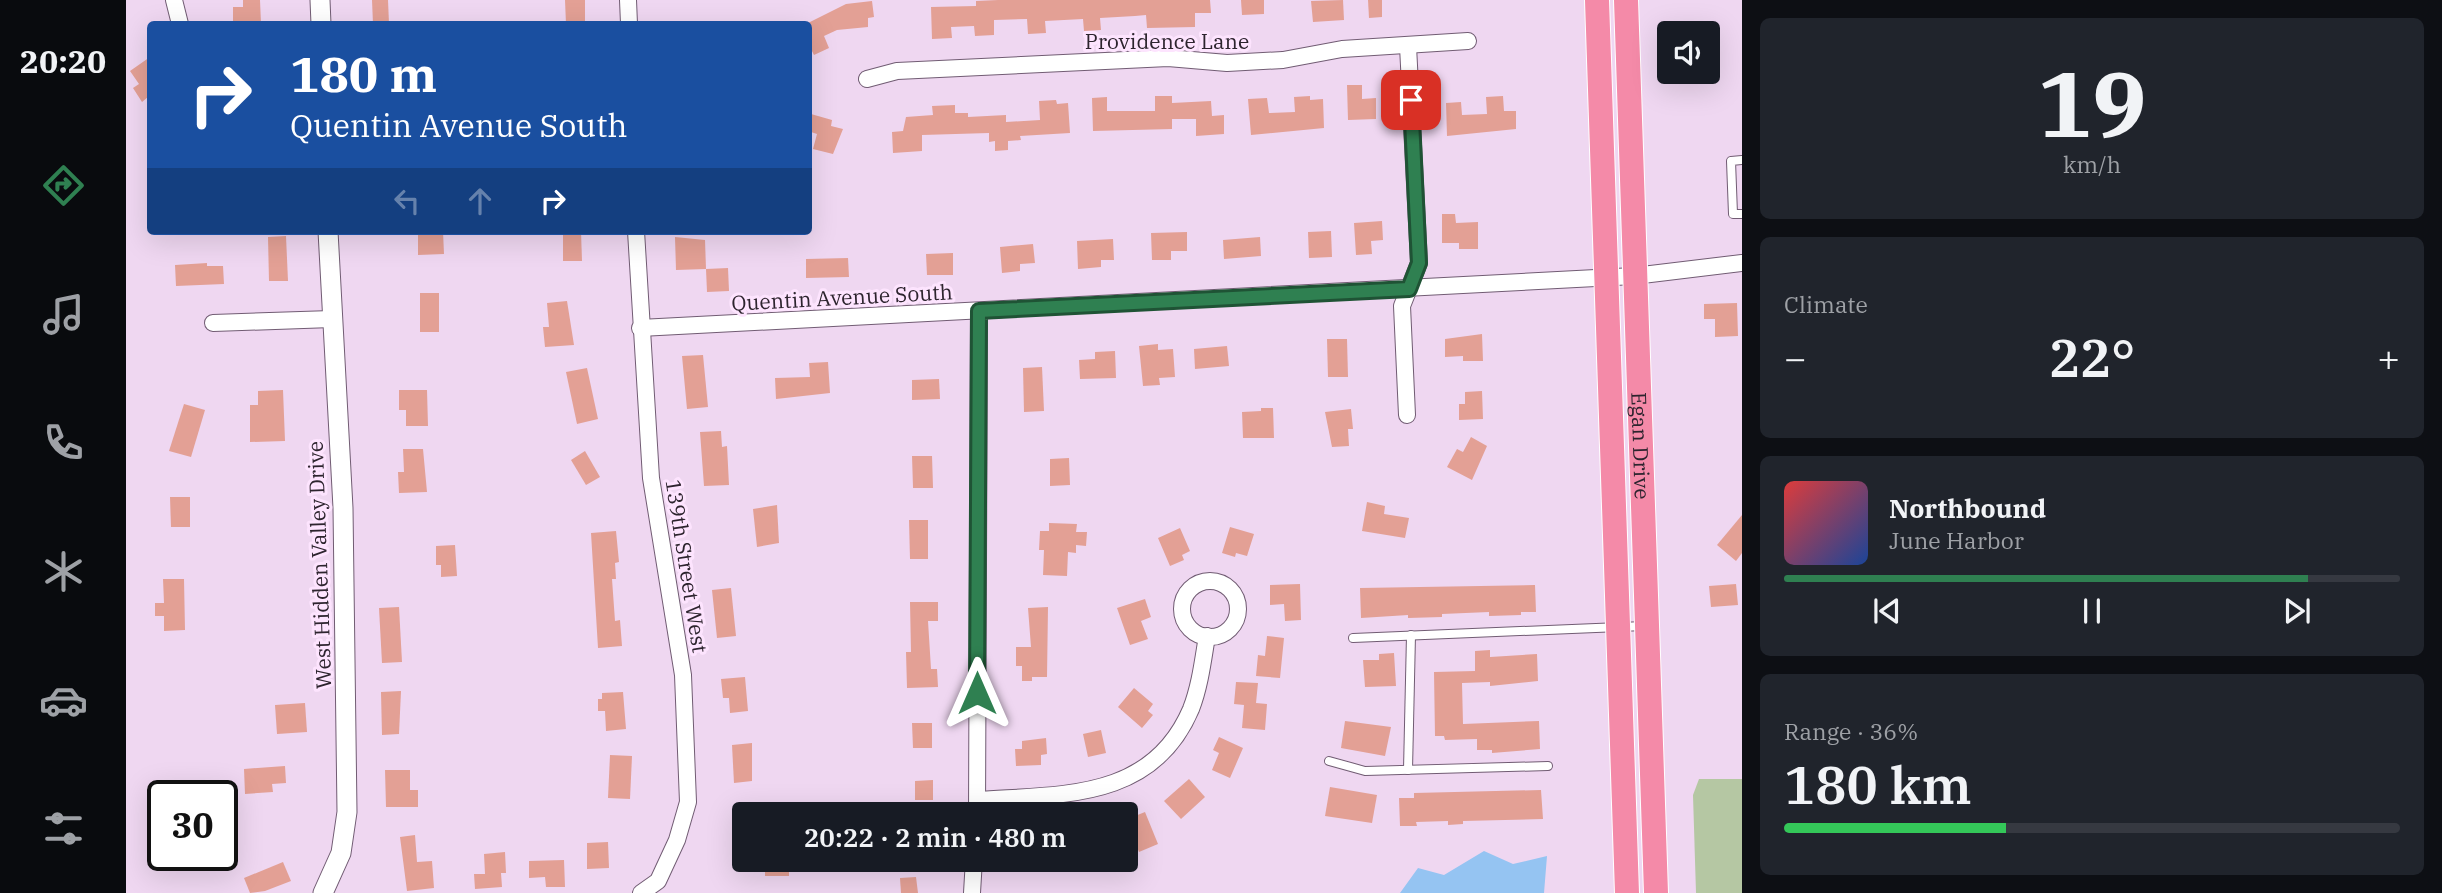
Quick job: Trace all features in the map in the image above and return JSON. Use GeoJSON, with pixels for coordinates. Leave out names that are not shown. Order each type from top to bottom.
{"type":"FeatureCollection","features":[{"type":"Feature","properties":{"kind":"highway","name":"Egan Drive"},"geometry":{"type":"LineString","coordinates":[[1597,0],[1627,893]]}},
{"type":"Feature","properties":{"kind":"highway","name":"Egan Drive"},"geometry":{"type":"LineString","coordinates":[[1626,0],[1656,893]]}},
{"type":"Feature","properties":{"kind":"street"},"geometry":{"type":"LineString","coordinates":[[174,0],[179,21]]}},
{"type":"Feature","properties":{"kind":"street"},"geometry":{"type":"LineString","coordinates":[[320,0],[321,21]]}},
{"type":"Feature","properties":{"kind":"street"},"geometry":{"type":"LineString","coordinates":[[628,0],[629,21]]}},
{"type":"Feature","properties":{"kind":"street","name":"Providence Lane"},"geometry":{"type":"LineString","coordinates":[[867,79],[897,71],[1168,58],[1227,63],[1283,60],[1342,49],[1468,41]]}},
{"type":"Feature","properties":{"kind":"street"},"geometry":{"type":"LineString","coordinates":[[1407,415],[1402,306],[1419,263],[1408,46]]}},
{"type":"Feature","properties":{"kind":"street","name":"West Hidden Valley Drive"},"geometry":{"type":"LineString","coordinates":[[323,893],[341,853],[346,812],[343,508],[328,235]]}},
{"type":"Feature","properties":{"kind":"street","name":"139th Street West"},"geometry":{"type":"LineString","coordinates":[[636,235],[651,478],[682,675],[688,802],[677,840],[658,881],[641,893]]}},
{"type":"Feature","properties":{"kind":"street","name":"Quentin Avenue South"},"geometry":{"type":"LineString","coordinates":[[640,328],[1634,276],[1742,263]]}},
{"type":"Feature","properties":{"kind":"street"},"geometry":{"type":"LineString","coordinates":[[977,802],[979,311]]}},
{"type":"Feature","properties":{"kind":"street"},"geometry":{"type":"LineString","coordinates":[[213,323],[332,318]]}},
{"type":"Feature","properties":{"kind":"street"},"geometry":{"type":"LineString","coordinates":[[1012,802],[1102,789],[1143,767],[1163,751],[1181,729],[1191,708],[1208,636]]}},
{"type":"Feature","properties":{"kind":"street"},"geometry":{"type":"LineString","coordinates":[[972,893],[973,872]]}},
{"type":"Feature","properties":{"kind":"lane"},"geometry":{"type":"LineString","coordinates":[[1742,160],[1731,161],[1733,214],[1742,214]]}},
{"type":"Feature","properties":{"kind":"lane"},"geometry":{"type":"LineString","coordinates":[[1353,638],[1647,625]]}},
{"type":"Feature","properties":{"kind":"lane"},"geometry":{"type":"LineString","coordinates":[[1408,770],[1411,635]]}},
{"type":"Feature","properties":{"kind":"lane"},"geometry":{"type":"LineString","coordinates":[[1329,761],[1365,771],[1549,766]]}},
{"type":"Feature","properties":{"kind":"green space"},"geometry":{"type":"Polygon","coordinates":[[[1699,779],[1742,779],[1742,893],[1696,893],[1693,795],[1699,779]]]}},
{"type":"Feature","properties":{"kind":"water"},"geometry":{"type":"Polygon","coordinates":[[[1484,851],[1513,864],[1547,856],[1544,893],[1400,893],[1418,868],[1444,875],[1484,851]]]}},
{"type":"Feature","properties":{"kind":"building"},"geometry":{"type":"Polygon","coordinates":[[[243,0],[260,0],[261,21],[233,21],[233,7],[243,7],[243,0]]]}},
{"type":"Feature","properties":{"kind":"building"},"geometry":{"type":"Polygon","coordinates":[[[372,0],[388,0],[389,21],[373,21],[372,0]]]}},
{"type":"Feature","properties":{"kind":"building"},"geometry":{"type":"Polygon","coordinates":[[[565,0],[585,0],[585,21],[566,21],[565,0]]]}},
{"type":"Feature","properties":{"kind":"building"},"geometry":{"type":"Polygon","coordinates":[[[1210,0],[1211,13],[1195,13],[1195,27],[1147,28],[1146,15],[1100,18],[1101,30],[1084,31],[1083,19],[1045,21],[1046,33],[1028,34],[1027,19],[994,20],[994,35],[975,36],[974,26],[951,27],[952,38],[932,39],[931,7],[976,6],[976,1],[1210,0]]]}},
{"type":"Feature","properties":{"kind":"building"},"geometry":{"type":"Polygon","coordinates":[[[1241,0],[1264,0],[1264,14],[1242,15],[1241,0]]]}},
{"type":"Feature","properties":{"kind":"building"},"geometry":{"type":"Polygon","coordinates":[[[1343,0],[1344,20],[1313,22],[1311,1],[1343,0]]]}},
{"type":"Feature","properties":{"kind":"building"},"geometry":{"type":"Polygon","coordinates":[[[1368,0],[1382,0],[1382,17],[1369,18],[1368,0]]]}},
{"type":"Feature","properties":{"kind":"building"},"geometry":{"type":"Polygon","coordinates":[[[872,1],[874,17],[868,18],[868,27],[837,30],[824,36],[829,48],[814,55],[812,21],[846,4],[872,1]]]}},
{"type":"Feature","properties":{"kind":"building"},"geometry":{"type":"Polygon","coordinates":[[[147,59],[147,98],[142,102],[133,88],[139,84],[130,71],[147,59]]]}},
{"type":"Feature","properties":{"kind":"building"},"geometry":{"type":"Polygon","coordinates":[[[1347,85],[1362,85],[1362,99],[1376,98],[1376,119],[1348,120],[1347,85]]]}},
{"type":"Feature","properties":{"kind":"building"},"geometry":{"type":"Polygon","coordinates":[[[1155,96],[1172,96],[1172,103],[1211,101],[1212,116],[1224,115],[1224,134],[1196,136],[1196,119],[1172,119],[1172,129],[1093,131],[1092,98],[1107,97],[1107,111],[1155,111],[1155,96]]]}},
{"type":"Feature","properties":{"kind":"building"},"geometry":{"type":"Polygon","coordinates":[[[1310,96],[1310,100],[1323,99],[1324,128],[1251,135],[1248,99],[1267,98],[1269,113],[1295,112],[1294,97],[1310,96]]]}},
{"type":"Feature","properties":{"kind":"building"},"geometry":{"type":"Polygon","coordinates":[[[1503,96],[1504,111],[1516,111],[1516,129],[1447,136],[1446,103],[1461,102],[1462,115],[1487,114],[1486,97],[1503,96]]]}},
{"type":"Feature","properties":{"kind":"building"},"geometry":{"type":"Polygon","coordinates":[[[1056,100],[1057,104],[1068,103],[1070,133],[1020,136],[1021,140],[1008,141],[1008,150],[995,151],[995,141],[989,142],[989,133],[922,135],[922,151],[893,153],[892,132],[903,131],[906,117],[933,115],[932,106],[955,105],[955,113],[968,113],[968,117],[1006,115],[1006,122],[1040,120],[1039,101],[1056,100]]]}},
{"type":"Feature","properties":{"kind":"building"},"geometry":{"type":"Polygon","coordinates":[[[812,114],[832,120],[831,126],[843,129],[833,154],[813,149],[817,134],[812,132],[812,114]]]}},
{"type":"Feature","properties":{"kind":"building"},"geometry":{"type":"Polygon","coordinates":[[[1442,214],[1455,214],[1456,223],[1478,222],[1478,249],[1459,249],[1459,243],[1442,243],[1442,214]]]}},
{"type":"Feature","properties":{"kind":"building"},"geometry":{"type":"Polygon","coordinates":[[[1382,221],[1383,240],[1371,241],[1372,254],[1356,255],[1354,223],[1382,221]]]}},
{"type":"Feature","properties":{"kind":"building"},"geometry":{"type":"Polygon","coordinates":[[[1331,231],[1332,257],[1309,258],[1308,232],[1331,231]]]}},
{"type":"Feature","properties":{"kind":"building"},"geometry":{"type":"Polygon","coordinates":[[[1187,232],[1187,251],[1171,251],[1171,260],[1152,260],[1151,233],[1187,232]]]}},
{"type":"Feature","properties":{"kind":"building"},"geometry":{"type":"Polygon","coordinates":[[[418,235],[443,235],[444,254],[418,255],[418,235]]]}},
{"type":"Feature","properties":{"kind":"building"},"geometry":{"type":"Polygon","coordinates":[[[563,235],[581,235],[582,261],[563,261],[563,235]]]}},
{"type":"Feature","properties":{"kind":"building"},"geometry":{"type":"Polygon","coordinates":[[[286,236],[288,281],[269,281],[268,237],[286,236]]]}},
{"type":"Feature","properties":{"kind":"building"},"geometry":{"type":"Polygon","coordinates":[[[675,237],[705,240],[706,269],[676,270],[675,237]]]}},
{"type":"Feature","properties":{"kind":"building"},"geometry":{"type":"Polygon","coordinates":[[[1260,237],[1261,256],[1224,259],[1223,240],[1260,237]]]}},
{"type":"Feature","properties":{"kind":"building"},"geometry":{"type":"Polygon","coordinates":[[[1113,239],[1114,260],[1101,260],[1101,267],[1078,269],[1077,241],[1113,239]]]}},
{"type":"Feature","properties":{"kind":"building"},"geometry":{"type":"Polygon","coordinates":[[[1033,244],[1035,263],[1020,264],[1020,271],[1002,273],[1000,247],[1033,244]]]}},
{"type":"Feature","properties":{"kind":"building"},"geometry":{"type":"Polygon","coordinates":[[[953,253],[953,275],[927,275],[926,254],[953,253]]]}},
{"type":"Feature","properties":{"kind":"building"},"geometry":{"type":"Polygon","coordinates":[[[848,258],[849,277],[806,278],[806,259],[848,258]]]}},
{"type":"Feature","properties":{"kind":"building"},"geometry":{"type":"Polygon","coordinates":[[[207,263],[207,266],[223,266],[224,284],[176,286],[175,265],[207,263]]]}},
{"type":"Feature","properties":{"kind":"building"},"geometry":{"type":"Polygon","coordinates":[[[728,268],[729,291],[707,292],[706,269],[728,268]]]}},
{"type":"Feature","properties":{"kind":"building"},"geometry":{"type":"Polygon","coordinates":[[[420,293],[439,293],[439,332],[420,332],[420,293]]]}},
{"type":"Feature","properties":{"kind":"building"},"geometry":{"type":"Polygon","coordinates":[[[567,301],[574,345],[545,347],[543,327],[549,327],[547,303],[567,301]]]}},
{"type":"Feature","properties":{"kind":"building"},"geometry":{"type":"Polygon","coordinates":[[[1737,303],[1738,336],[1715,337],[1715,319],[1704,319],[1704,304],[1737,303]]]}},
{"type":"Feature","properties":{"kind":"building"},"geometry":{"type":"Polygon","coordinates":[[[1482,334],[1483,361],[1463,361],[1463,356],[1445,357],[1445,339],[1482,334]]]}},
{"type":"Feature","properties":{"kind":"building"},"geometry":{"type":"Polygon","coordinates":[[[1327,339],[1347,339],[1348,377],[1328,377],[1327,339]]]}},
{"type":"Feature","properties":{"kind":"building"},"geometry":{"type":"Polygon","coordinates":[[[1158,344],[1158,350],[1173,349],[1175,377],[1159,378],[1160,385],[1143,386],[1139,346],[1158,344]]]}},
{"type":"Feature","properties":{"kind":"building"},"geometry":{"type":"Polygon","coordinates":[[[1227,346],[1229,366],[1195,369],[1194,349],[1227,346]]]}},
{"type":"Feature","properties":{"kind":"building"},"geometry":{"type":"Polygon","coordinates":[[[1115,351],[1116,378],[1080,379],[1079,360],[1095,359],[1095,352],[1115,351]]]}},
{"type":"Feature","properties":{"kind":"building"},"geometry":{"type":"Polygon","coordinates":[[[703,355],[708,407],[687,409],[682,356],[703,355]]]}},
{"type":"Feature","properties":{"kind":"building"},"geometry":{"type":"Polygon","coordinates":[[[828,362],[830,393],[776,399],[775,378],[810,377],[809,363],[828,362]]]}},
{"type":"Feature","properties":{"kind":"building"},"geometry":{"type":"Polygon","coordinates":[[[1042,367],[1044,411],[1024,412],[1023,368],[1042,367]]]}},
{"type":"Feature","properties":{"kind":"building"},"geometry":{"type":"Polygon","coordinates":[[[587,368],[598,419],[577,424],[566,372],[587,368]]]}},
{"type":"Feature","properties":{"kind":"building"},"geometry":{"type":"Polygon","coordinates":[[[939,379],[940,399],[912,400],[912,380],[939,379]]]}},
{"type":"Feature","properties":{"kind":"building"},"geometry":{"type":"Polygon","coordinates":[[[283,390],[285,441],[250,442],[250,405],[258,405],[258,391],[283,390]]]}},
{"type":"Feature","properties":{"kind":"building"},"geometry":{"type":"Polygon","coordinates":[[[399,390],[427,390],[428,426],[406,426],[406,410],[399,410],[399,390]]]}},
{"type":"Feature","properties":{"kind":"building"},"geometry":{"type":"Polygon","coordinates":[[[1482,391],[1483,419],[1459,420],[1459,404],[1465,404],[1465,392],[1482,391]]]}},
{"type":"Feature","properties":{"kind":"building"},"geometry":{"type":"Polygon","coordinates":[[[184,404],[205,410],[191,457],[169,451],[184,404]]]}},
{"type":"Feature","properties":{"kind":"building"},"geometry":{"type":"Polygon","coordinates":[[[1261,408],[1273,408],[1274,438],[1243,438],[1242,412],[1261,411],[1261,408]]]}},
{"type":"Feature","properties":{"kind":"building"},"geometry":{"type":"Polygon","coordinates":[[[1351,409],[1353,429],[1348,429],[1349,446],[1332,447],[1325,412],[1351,409]]]}},
{"type":"Feature","properties":{"kind":"building"},"geometry":{"type":"Polygon","coordinates":[[[721,431],[722,447],[727,446],[729,485],[704,486],[700,432],[721,431]]]}},
{"type":"Feature","properties":{"kind":"building"},"geometry":{"type":"Polygon","coordinates":[[[1471,437],[1487,446],[1472,480],[1447,467],[1457,449],[1463,452],[1471,437]]]}},
{"type":"Feature","properties":{"kind":"building"},"geometry":{"type":"Polygon","coordinates":[[[403,449],[423,449],[427,492],[399,493],[398,472],[404,472],[403,449]]]}},
{"type":"Feature","properties":{"kind":"building"},"geometry":{"type":"Polygon","coordinates":[[[585,451],[600,477],[586,485],[571,460],[585,451]]]}},
{"type":"Feature","properties":{"kind":"building"},"geometry":{"type":"Polygon","coordinates":[[[912,456],[932,456],[933,488],[913,488],[912,456]]]}},
{"type":"Feature","properties":{"kind":"building"},"geometry":{"type":"Polygon","coordinates":[[[1069,458],[1070,485],[1050,486],[1050,459],[1069,458]]]}},
{"type":"Feature","properties":{"kind":"building"},"geometry":{"type":"Polygon","coordinates":[[[170,497],[190,497],[190,527],[171,527],[170,497]]]}},
{"type":"Feature","properties":{"kind":"building"},"geometry":{"type":"Polygon","coordinates":[[[1367,502],[1385,506],[1384,514],[1409,518],[1405,538],[1362,531],[1367,502]]]}},
{"type":"Feature","properties":{"kind":"building"},"geometry":{"type":"Polygon","coordinates":[[[777,505],[779,543],[757,547],[753,509],[777,505]]]}},
{"type":"Feature","properties":{"kind":"building"},"geometry":{"type":"Polygon","coordinates":[[[1742,515],[1742,553],[1736,561],[1717,545],[1742,515]]]}},
{"type":"Feature","properties":{"kind":"building"},"geometry":{"type":"Polygon","coordinates":[[[909,520],[928,520],[928,559],[910,559],[909,520]]]}},
{"type":"Feature","properties":{"kind":"building"},"geometry":{"type":"Polygon","coordinates":[[[1049,523],[1077,524],[1076,532],[1087,532],[1086,546],[1076,545],[1076,553],[1068,552],[1067,576],[1043,575],[1044,550],[1039,550],[1040,531],[1049,531],[1049,523]]]}},
{"type":"Feature","properties":{"kind":"building"},"geometry":{"type":"Polygon","coordinates":[[[1230,527],[1254,534],[1247,556],[1236,553],[1235,557],[1222,553],[1230,527]]]}},
{"type":"Feature","properties":{"kind":"building"},"geometry":{"type":"Polygon","coordinates":[[[1180,528],[1190,551],[1182,555],[1184,560],[1170,566],[1158,538],[1180,528]]]}},
{"type":"Feature","properties":{"kind":"building"},"geometry":{"type":"Polygon","coordinates":[[[616,531],[619,562],[615,563],[616,579],[612,579],[615,621],[620,620],[622,646],[598,648],[591,533],[616,531]]]}},
{"type":"Feature","properties":{"kind":"building"},"geometry":{"type":"Polygon","coordinates":[[[455,545],[457,576],[441,577],[441,565],[436,565],[436,546],[455,545]]]}},
{"type":"Feature","properties":{"kind":"building"},"geometry":{"type":"Polygon","coordinates":[[[163,579],[184,579],[185,630],[164,631],[164,616],[155,616],[155,603],[164,603],[163,579]]]}},
{"type":"Feature","properties":{"kind":"building"},"geometry":{"type":"Polygon","coordinates":[[[1300,584],[1301,620],[1285,621],[1284,604],[1270,605],[1270,585],[1300,584]]]}},
{"type":"Feature","properties":{"kind":"building"},"geometry":{"type":"Polygon","coordinates":[[[1736,584],[1738,605],[1711,607],[1709,586],[1736,584]]]}},
{"type":"Feature","properties":{"kind":"building"},"geometry":{"type":"Polygon","coordinates":[[[1535,585],[1536,612],[1521,612],[1521,615],[1489,616],[1489,612],[1442,614],[1442,617],[1408,618],[1408,615],[1361,618],[1360,588],[1535,585]]]}},
{"type":"Feature","properties":{"kind":"building"},"geometry":{"type":"Polygon","coordinates":[[[731,588],[736,636],[717,638],[712,590],[731,588]]]}},
{"type":"Feature","properties":{"kind":"building"},"geometry":{"type":"Polygon","coordinates":[[[1145,599],[1151,617],[1141,621],[1148,639],[1130,645],[1117,608],[1145,599]]]}},
{"type":"Feature","properties":{"kind":"building"},"geometry":{"type":"Polygon","coordinates":[[[910,602],[938,602],[938,621],[928,621],[931,669],[937,669],[938,687],[907,688],[906,652],[911,652],[910,602]]]}},
{"type":"Feature","properties":{"kind":"building"},"geometry":{"type":"Polygon","coordinates":[[[399,607],[402,662],[382,663],[379,608],[399,607]]]}},
{"type":"Feature","properties":{"kind":"building"},"geometry":{"type":"Polygon","coordinates":[[[1048,607],[1047,677],[1032,677],[1032,681],[1022,681],[1022,666],[1016,666],[1016,647],[1031,647],[1028,608],[1048,607]]]}},
{"type":"Feature","properties":{"kind":"building"},"geometry":{"type":"Polygon","coordinates":[[[1267,636],[1284,638],[1280,678],[1256,676],[1258,655],[1265,656],[1267,636]]]}},
{"type":"Feature","properties":{"kind":"building"},"geometry":{"type":"Polygon","coordinates":[[[1490,650],[1490,657],[1537,654],[1538,681],[1490,686],[1490,682],[1462,683],[1463,724],[1539,721],[1540,749],[1492,753],[1492,750],[1477,750],[1477,739],[1445,740],[1444,736],[1435,736],[1434,672],[1475,671],[1475,651],[1490,650]]]}},
{"type":"Feature","properties":{"kind":"building"},"geometry":{"type":"Polygon","coordinates":[[[1394,653],[1396,686],[1365,687],[1363,660],[1379,660],[1379,654],[1394,653]]]}},
{"type":"Feature","properties":{"kind":"building"},"geometry":{"type":"Polygon","coordinates":[[[745,677],[748,711],[730,713],[729,698],[723,698],[721,679],[745,677]]]}},
{"type":"Feature","properties":{"kind":"building"},"geometry":{"type":"Polygon","coordinates":[[[1236,682],[1258,683],[1256,703],[1267,704],[1265,730],[1242,728],[1244,705],[1234,704],[1236,682]]]}},
{"type":"Feature","properties":{"kind":"building"},"geometry":{"type":"Polygon","coordinates":[[[1134,688],[1153,704],[1148,711],[1153,715],[1142,728],[1118,707],[1134,688]]]}},
{"type":"Feature","properties":{"kind":"building"},"geometry":{"type":"Polygon","coordinates":[[[401,691],[399,734],[382,735],[381,692],[401,691]]]}},
{"type":"Feature","properties":{"kind":"building"},"geometry":{"type":"Polygon","coordinates":[[[623,692],[626,729],[606,731],[605,711],[598,711],[598,699],[602,699],[602,693],[623,692]]]}},
{"type":"Feature","properties":{"kind":"building"},"geometry":{"type":"Polygon","coordinates":[[[305,703],[307,732],[277,734],[275,705],[305,703]]]}},
{"type":"Feature","properties":{"kind":"building"},"geometry":{"type":"Polygon","coordinates":[[[1345,721],[1391,727],[1385,756],[1341,748],[1345,721]]]}},
{"type":"Feature","properties":{"kind":"building"},"geometry":{"type":"Polygon","coordinates":[[[912,723],[932,723],[932,748],[913,748],[912,723]]]}},
{"type":"Feature","properties":{"kind":"building"},"geometry":{"type":"Polygon","coordinates":[[[1101,730],[1106,753],[1088,757],[1083,734],[1101,730]]]}},
{"type":"Feature","properties":{"kind":"building"},"geometry":{"type":"Polygon","coordinates":[[[1219,737],[1243,748],[1230,778],[1212,770],[1219,753],[1213,750],[1219,737]]]}},
{"type":"Feature","properties":{"kind":"building"},"geometry":{"type":"Polygon","coordinates":[[[1046,738],[1047,754],[1041,755],[1041,765],[1016,766],[1015,749],[1022,749],[1022,741],[1046,738]]]}},
{"type":"Feature","properties":{"kind":"building"},"geometry":{"type":"Polygon","coordinates":[[[752,743],[752,781],[734,783],[732,745],[752,743]]]}},
{"type":"Feature","properties":{"kind":"building"},"geometry":{"type":"Polygon","coordinates":[[[610,755],[632,756],[630,799],[608,798],[610,755]]]}},
{"type":"Feature","properties":{"kind":"building"},"geometry":{"type":"Polygon","coordinates":[[[285,766],[286,783],[272,784],[273,792],[245,794],[244,769],[285,766]]]}},
{"type":"Feature","properties":{"kind":"building"},"geometry":{"type":"Polygon","coordinates":[[[385,770],[410,770],[410,790],[418,790],[418,807],[386,807],[385,770]]]}},
{"type":"Feature","properties":{"kind":"building"},"geometry":{"type":"Polygon","coordinates":[[[1189,779],[1205,797],[1181,819],[1164,801],[1189,779]]]}},
{"type":"Feature","properties":{"kind":"building"},"geometry":{"type":"Polygon","coordinates":[[[933,780],[933,800],[915,800],[915,781],[933,780]]]}},
{"type":"Feature","properties":{"kind":"building"},"geometry":{"type":"Polygon","coordinates":[[[1330,787],[1377,795],[1372,823],[1325,816],[1330,787]]]}},
{"type":"Feature","properties":{"kind":"building"},"geometry":{"type":"Polygon","coordinates":[[[1541,790],[1543,819],[1463,821],[1463,824],[1448,825],[1448,821],[1416,822],[1417,826],[1400,826],[1399,798],[1414,798],[1414,793],[1541,790]]]}},
{"type":"Feature","properties":{"kind":"building"},"geometry":{"type":"Polygon","coordinates":[[[1145,812],[1158,844],[1139,852],[1138,850],[1138,815],[1145,812]]]}},
{"type":"Feature","properties":{"kind":"building"},"geometry":{"type":"Polygon","coordinates":[[[415,835],[417,862],[432,861],[434,888],[407,891],[400,837],[415,835]]]}},
{"type":"Feature","properties":{"kind":"building"},"geometry":{"type":"Polygon","coordinates":[[[608,842],[609,868],[587,869],[587,843],[608,842]]]}},
{"type":"Feature","properties":{"kind":"building"},"geometry":{"type":"Polygon","coordinates":[[[505,852],[506,873],[501,873],[502,887],[475,889],[474,874],[485,874],[484,854],[505,852]]]}},
{"type":"Feature","properties":{"kind":"building"},"geometry":{"type":"Polygon","coordinates":[[[564,860],[565,887],[546,887],[545,877],[529,878],[529,861],[564,860]]]}},
{"type":"Feature","properties":{"kind":"building"},"geometry":{"type":"Polygon","coordinates":[[[283,862],[291,881],[265,891],[250,893],[244,878],[283,862]]]}},
{"type":"Feature","properties":{"kind":"building"},"geometry":{"type":"Polygon","coordinates":[[[765,872],[789,872],[789,876],[765,876],[765,872]]]}},
{"type":"Feature","properties":{"kind":"building"},"geometry":{"type":"Polygon","coordinates":[[[916,877],[918,893],[901,893],[900,878],[916,877]]]}},
{"type":"Feature","properties":{"kind":"route"},"geometry":{"type":"LineString","coordinates":[[977,693],[979,311],[1409,289],[1419,263],[1411,100]]}}]}
